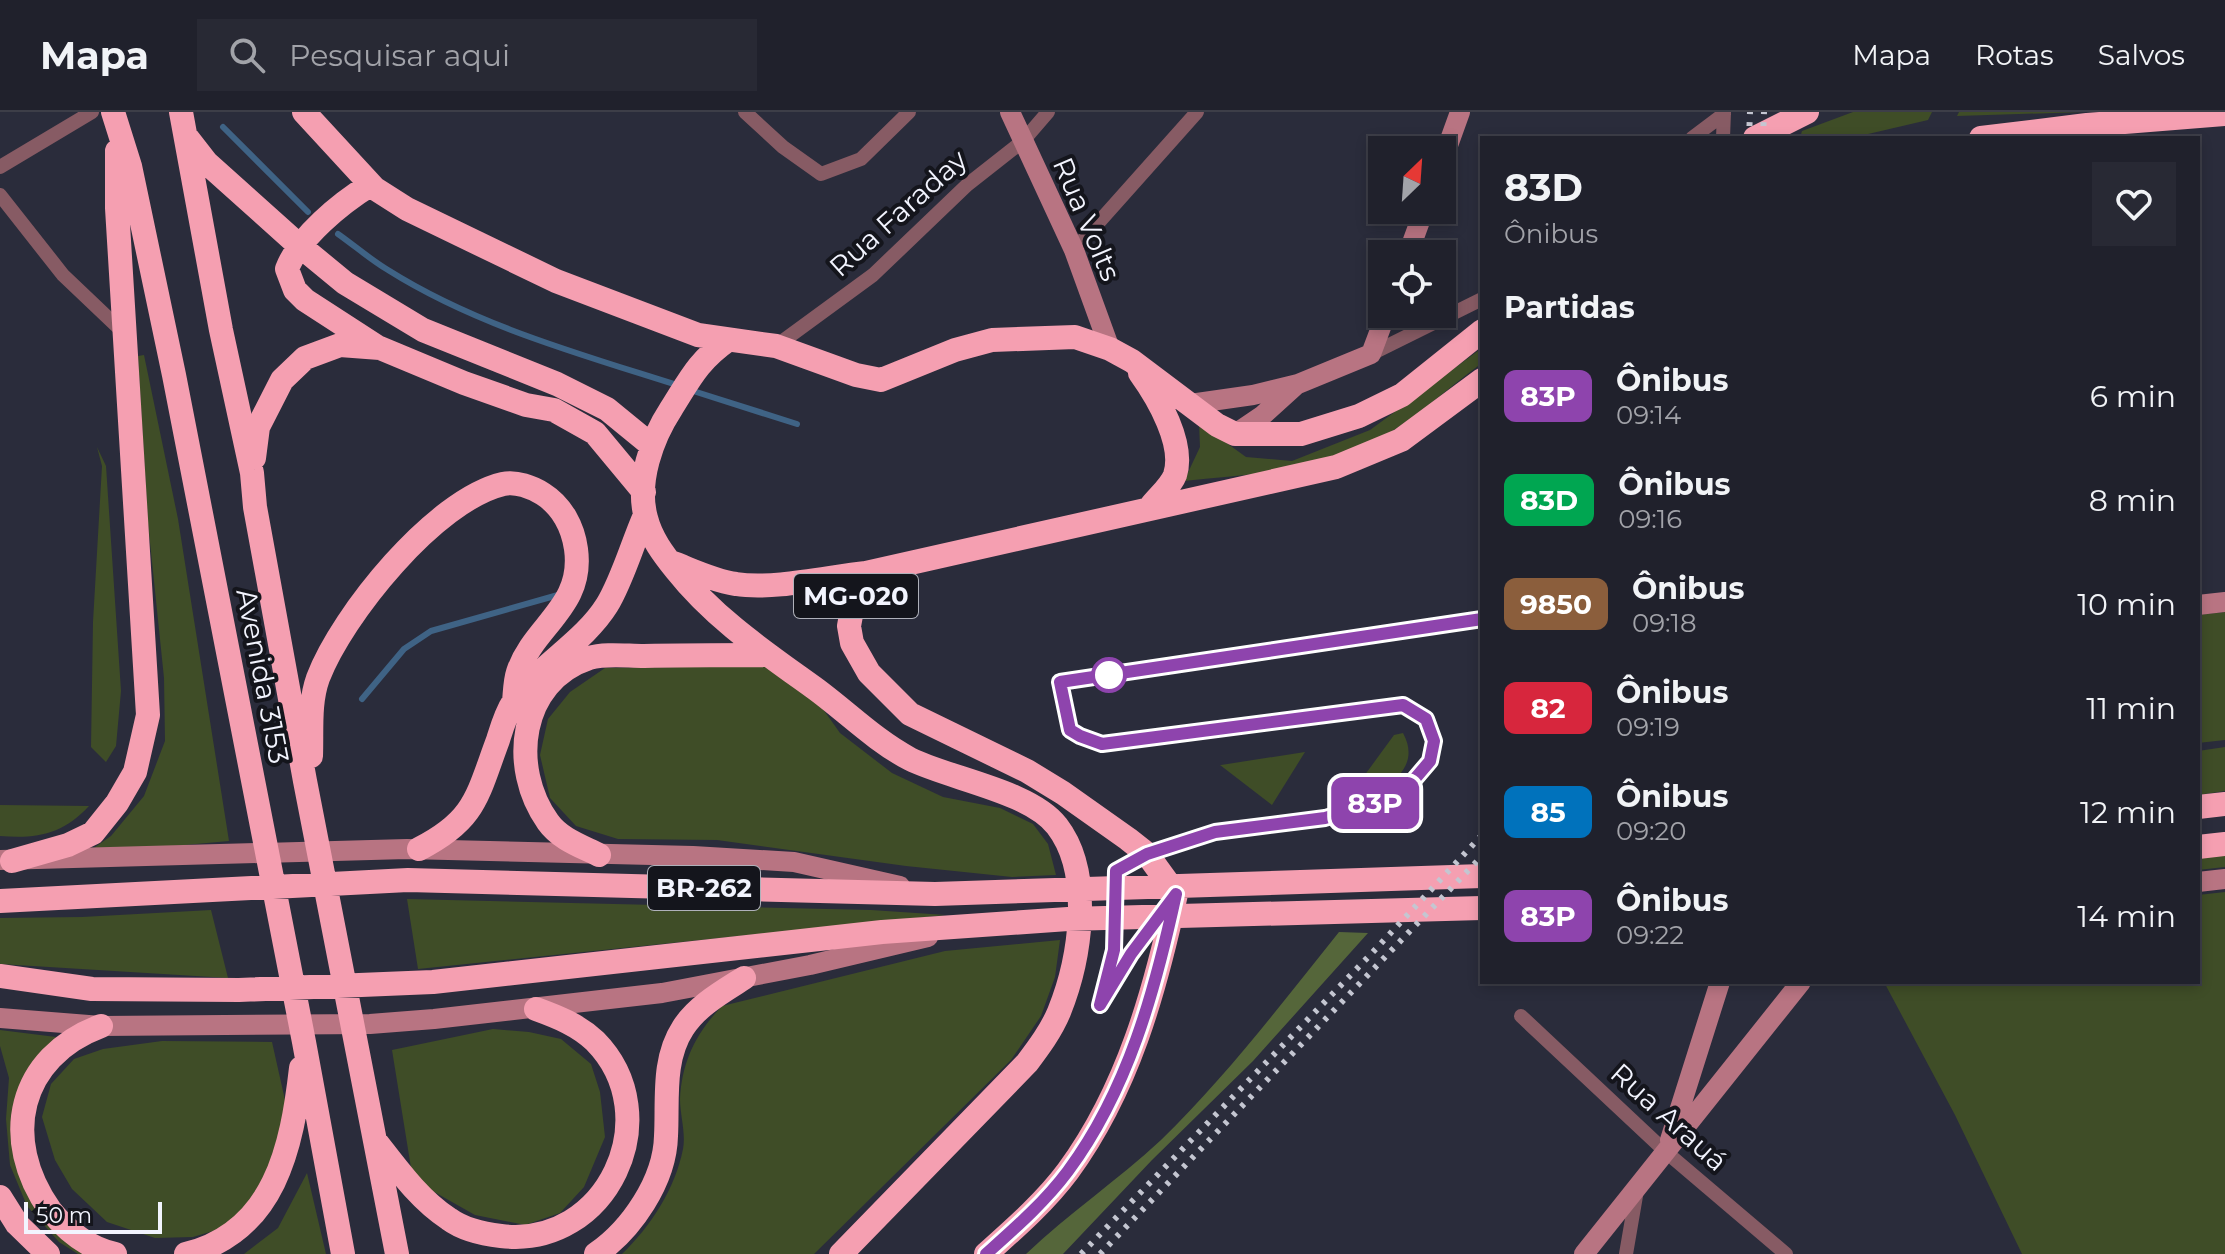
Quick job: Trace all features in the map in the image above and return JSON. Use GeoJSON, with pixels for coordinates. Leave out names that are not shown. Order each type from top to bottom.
{"type":"FeatureCollection","features":[{"type":"Feature","properties":{"kind":"highway"},"geometry":{"type":"LineString","coordinates":[[167,112],[207,163],[345,283],[423,330],[607,409],[651,445]]}},
{"type":"Feature","properties":{"kind":"highway","name":"Avenida 3153"},"geometry":{"type":"LineString","coordinates":[[181,112],[221,330],[252,473],[255,507],[305,781],[397,1254]]}},
{"type":"Feature","properties":{"kind":"highway"},"geometry":{"type":"LineString","coordinates":[[304,112],[370,185],[407,209],[556,281],[698,335],[776,346],[856,375],[881,380],[955,350],[992,340],[1075,337],[1110,349],[1132,361],[1217,425],[1235,434],[1301,434],[1359,416],[1402,395],[1480,333]]}},
{"type":"Feature","properties":{"kind":"highway"},"geometry":{"type":"LineString","coordinates":[[1759,136],[1806,112]]}},
{"type":"Feature","properties":{"kind":"highway"},"geometry":{"type":"LineString","coordinates":[[1993,136],[2098,118],[2225,114]]}},
{"type":"Feature","properties":{"kind":"highway"},"geometry":{"type":"LineString","coordinates":[[6,860],[68,845],[93,833],[117,803],[135,772],[148,715],[117,208],[115,116]]}},
{"type":"Feature","properties":{"kind":"highway","name":"Avenida 3153"},"geometry":{"type":"LineString","coordinates":[[115,116],[130,166],[171,360],[343,1254]]}},
{"type":"Feature","properties":{"kind":"highway"},"geometry":{"type":"LineString","coordinates":[[370,185],[337,208],[293,253],[287,269],[295,290],[305,300],[380,348],[464,383],[526,405],[554,410],[595,433],[644,503],[655,541],[697,597],[767,655],[819,691],[868,731],[910,759],[1008,793],[1055,824],[1070,847],[1081,903],[1067,990],[1048,1035],[1017,1074],[841,1254]]}},
{"type":"Feature","properties":{"kind":"highway"},"geometry":{"type":"LineString","coordinates":[[413,849],[458,825],[478,798],[514,702],[547,664],[580,636],[608,605],[644,503],[651,445],[705,356],[728,340]]}},
{"type":"Feature","properties":{"kind":"highway"},"geometry":{"type":"LineString","coordinates":[[252,473],[258,427],[282,380],[305,358],[340,345],[380,348]]}},
{"type":"Feature","properties":{"kind":"highway"},"geometry":{"type":"LineString","coordinates":[[1132,361],[1157,397],[1172,429],[1175,476],[1151,506]]}},
{"type":"Feature","properties":{"kind":"highway","name":"MG-020"},"geometry":{"type":"LineString","coordinates":[[669,561],[737,585],[866,573],[1151,506],[1336,467],[1401,440],[1480,381]]}},
{"type":"Feature","properties":{"kind":"highway"},"geometry":{"type":"LineString","coordinates":[[305,781],[311,756],[313,694],[341,635],[401,553],[447,515],[474,497],[504,484],[519,484],[537,490],[560,507],[576,550],[573,590],[521,665],[515,683],[514,702]]}},
{"type":"Feature","properties":{"kind":"highway","name":"MG-020"},"geometry":{"type":"LineString","coordinates":[[866,573],[854,599],[849,626],[852,643],[869,673],[910,714],[1027,771],[1128,839],[1147,854],[1176,894],[1163,955],[1136,1046],[1097,1125],[1067,1172],[986,1254]]}},
{"type":"Feature","properties":{"kind":"highway"},"geometry":{"type":"LineString","coordinates":[[599,855],[570,841],[549,823],[528,778],[524,747],[526,731],[535,705],[551,682],[574,665],[601,656],[767,655]]}},
{"type":"Feature","properties":{"kind":"highway"},"geometry":{"type":"LineString","coordinates":[[2200,807],[2225,804]]}},
{"type":"Feature","properties":{"kind":"highway"},"geometry":{"type":"LineString","coordinates":[[2200,847],[2225,844]]}},
{"type":"Feature","properties":{"kind":"highway","name":"BR-262"},"geometry":{"type":"LineString","coordinates":[[0,901],[408,880],[935,894],[1480,876]]}},
{"type":"Feature","properties":{"kind":"highway","name":"BR-262"},"geometry":{"type":"LineString","coordinates":[[0,976],[92,989],[239,990],[433,982],[882,932],[1068,919],[1480,908]]}},
{"type":"Feature","properties":{"kind":"highway"},"geometry":{"type":"LineString","coordinates":[[596,1254],[621,1234],[638,1212],[657,1175],[667,1140],[668,1068],[681,1030],[713,998],[744,978]]}},
{"type":"Feature","properties":{"kind":"highway"},"geometry":{"type":"LineString","coordinates":[[374,1139],[424,1199],[450,1220],[481,1234],[515,1238],[548,1232],[578,1218],[603,1195],[620,1166],[628,1133],[626,1100],[615,1068],[595,1041],[568,1021],[536,1009]]}},
{"type":"Feature","properties":{"kind":"highway"},"geometry":{"type":"LineString","coordinates":[[101,1026],[68,1041],[38,1071],[21,1107],[19,1140],[30,1178],[52,1213],[79,1239],[115,1254]]}},
{"type":"Feature","properties":{"kind":"highway"},"geometry":{"type":"LineString","coordinates":[[186,1254],[208,1247],[234,1233],[259,1206],[271,1186],[288,1144],[304,1042]]}},
{"type":"Feature","properties":{"kind":"highway"},"geometry":{"type":"LineString","coordinates":[[0,1197],[17,1224],[48,1254]]}},
{"type":"Feature","properties":{"kind":"main road","name":"Rua Volts"},"geometry":{"type":"LineString","coordinates":[[1010,112],[1074,250],[1110,349]]}},
{"type":"Feature","properties":{"kind":"main road"},"geometry":{"type":"LineString","coordinates":[[1451,136],[1460,112]]}},
{"type":"Feature","properties":{"kind":"main road"},"geometry":{"type":"LineString","coordinates":[[1182,397],[1253,395],[1298,384],[1371,354],[1381,328]]}},
{"type":"Feature","properties":{"kind":"main road"},"geometry":{"type":"LineString","coordinates":[[1235,434],[1263,415],[1298,384]]}},
{"type":"Feature","properties":{"kind":"main road"},"geometry":{"type":"LineString","coordinates":[[2200,605],[2225,602]]}},
{"type":"Feature","properties":{"kind":"main road","name":"BR-262"},"geometry":{"type":"LineString","coordinates":[[6,860],[413,849],[794,862],[935,894]]}},
{"type":"Feature","properties":{"kind":"main road"},"geometry":{"type":"LineString","coordinates":[[2200,882],[2225,879]]}},
{"type":"Feature","properties":{"kind":"main road","name":"BR-262"},"geometry":{"type":"LineString","coordinates":[[0,1018],[101,1026],[370,1024],[434,1019],[662,993],[810,965],[966,927]]}},
{"type":"Feature","properties":{"kind":"main road"},"geometry":{"type":"LineString","coordinates":[[1666,1152],[1719,984]]}},
{"type":"Feature","properties":{"kind":"main road"},"geometry":{"type":"LineString","coordinates":[[1584,1254],[1799,984]]}},
{"type":"Feature","properties":{"kind":"street"},"geometry":{"type":"LineString","coordinates":[[0,167],[92,112]]}},
{"type":"Feature","properties":{"kind":"street"},"geometry":{"type":"LineString","coordinates":[[745,112],[783,147],[821,174],[861,159],[909,112]]}},
{"type":"Feature","properties":{"kind":"street","name":"Rua Faraday"},"geometry":{"type":"LineString","coordinates":[[776,346],[873,275],[967,185],[1023,141],[1048,112]]}},
{"type":"Feature","properties":{"kind":"street"},"geometry":{"type":"LineString","coordinates":[[1074,250],[1197,112]]}},
{"type":"Feature","properties":{"kind":"street"},"geometry":{"type":"LineString","coordinates":[[1695,136],[1724,113]]}},
{"type":"Feature","properties":{"kind":"street"},"geometry":{"type":"LineString","coordinates":[[1723,136],[1724,113]]}},
{"type":"Feature","properties":{"kind":"street"},"geometry":{"type":"LineString","coordinates":[[0,195],[63,275],[124,333]]}},
{"type":"Feature","properties":{"kind":"street"},"geometry":{"type":"LineString","coordinates":[[1371,354],[1480,300]]}},
{"type":"Feature","properties":{"kind":"street","name":"Rua Arauá"},"geometry":{"type":"LineString","coordinates":[[1521,1016],[1666,1152],[1786,1254]]}},
{"type":"Feature","properties":{"kind":"street"},"geometry":{"type":"LineString","coordinates":[[1626,1254],[1637,1190]]}},
{"type":"Feature","properties":{"kind":"green space"},"geometry":{"type":"Polygon","coordinates":[[[1853,112],[1932,112],[1928,120],[1860,136],[1801,136],[1802,131],[1853,112]]]}},
{"type":"Feature","properties":{"kind":"green space"},"geometry":{"type":"Polygon","coordinates":[[[1959,112],[2084,112],[1957,116],[1959,112]]]}},
{"type":"Feature","properties":{"kind":"green space"},"geometry":{"type":"Polygon","coordinates":[[[1480,349],[1480,365],[1400,426],[1365,447],[1315,464],[1289,469],[1184,481],[1200,447],[1199,423],[1246,457],[1292,461],[1370,430],[1480,349]]]}},
{"type":"Feature","properties":{"kind":"green space"},"geometry":{"type":"Polygon","coordinates":[[[144,355],[178,519],[229,841],[85,854],[111,836],[144,796],[165,741],[164,678],[148,523],[138,356],[144,355]]]}},
{"type":"Feature","properties":{"kind":"green space"},"geometry":{"type":"Polygon","coordinates":[[[97,447],[106,466],[121,691],[116,746],[106,762],[91,747],[93,622],[102,466],[97,447]]]}},
{"type":"Feature","properties":{"kind":"green space"},"geometry":{"type":"Polygon","coordinates":[[[2225,612],[2225,740],[2200,743],[2200,615],[2225,612]]]}},
{"type":"Feature","properties":{"kind":"green space"},"geometry":{"type":"Polygon","coordinates":[[[767,666],[813,695],[840,733],[892,773],[943,797],[1000,808],[1033,824],[1048,844],[1056,875],[1012,877],[717,840],[618,839],[576,826],[550,798],[540,755],[548,719],[570,692],[605,668],[767,666]]]}},
{"type":"Feature","properties":{"kind":"green space"},"geometry":{"type":"Polygon","coordinates":[[[1403,733],[1408,747],[1404,769],[1385,786],[1348,798],[1394,735],[1403,733]]]}},
{"type":"Feature","properties":{"kind":"green space"},"geometry":{"type":"Polygon","coordinates":[[[2225,747],[2225,791],[2200,795],[2200,751],[2225,747]]]}},
{"type":"Feature","properties":{"kind":"green space"},"geometry":{"type":"Polygon","coordinates":[[[1305,752],[1272,805],[1220,765],[1221,765],[1305,752]]]}},
{"type":"Feature","properties":{"kind":"green space"},"geometry":{"type":"Polygon","coordinates":[[[0,805],[89,806],[59,829],[14,837],[0,836],[0,805]]]}},
{"type":"Feature","properties":{"kind":"green space"},"geometry":{"type":"Polygon","coordinates":[[[2225,850],[2225,867],[2200,870],[2200,853],[2225,850]]]}},
{"type":"Feature","properties":{"kind":"green space"},"geometry":{"type":"Polygon","coordinates":[[[2225,892],[2225,1254],[2022,1254],[1955,1115],[1885,984],[2200,984],[2200,895],[2225,892]]]}},
{"type":"Feature","properties":{"kind":"green space"},"geometry":{"type":"Polygon","coordinates":[[[407,899],[871,910],[946,915],[418,969],[407,899]]]}},
{"type":"Feature","properties":{"kind":"green space"},"geometry":{"type":"Polygon","coordinates":[[[211,910],[228,978],[0,964],[0,918],[211,910]]]}},
{"type":"Feature","properties":{"kind":"green space"},"geometry":{"type":"Polygon","coordinates":[[[1339,932],[1368,933],[1253,1061],[1152,1160],[1063,1254],[1026,1254],[1145,1155],[1185,1116],[1253,1039],[1339,932]]]}},
{"type":"Feature","properties":{"kind":"green space"},"geometry":{"type":"Polygon","coordinates":[[[1060,940],[1055,977],[1041,1016],[1011,1060],[814,1254],[622,1254],[652,1219],[674,1178],[684,1143],[680,1099],[687,1060],[698,1037],[722,1006],[945,951],[1060,940]]]}},
{"type":"Feature","properties":{"kind":"green space"},"geometry":{"type":"Polygon","coordinates":[[[493,1029],[561,1039],[591,1064],[600,1092],[605,1137],[584,1187],[560,1213],[525,1225],[475,1215],[429,1189],[412,1174],[392,1050],[493,1029]]]}},
{"type":"Feature","properties":{"kind":"green space"},"geometry":{"type":"Polygon","coordinates":[[[0,1030],[56,1037],[27,1074],[13,1150],[94,1254],[78,1254],[59,1242],[27,1206],[10,1165],[6,1119],[9,1078],[0,1046],[0,1030]]]}},
{"type":"Feature","properties":{"kind":"green space"},"geometry":{"type":"Polygon","coordinates":[[[162,1041],[272,1042],[289,1118],[285,1157],[240,1223],[193,1237],[155,1238],[107,1222],[72,1189],[55,1160],[42,1117],[51,1084],[74,1059],[103,1049],[162,1041]]]}},
{"type":"Feature","properties":{"kind":"green space"},"geometry":{"type":"Polygon","coordinates":[[[307,1173],[326,1254],[244,1254],[278,1228],[307,1173]]]}},
{"type":"Feature","properties":{"kind":"waterway"},"geometry":{"type":"LineString","coordinates":[[223,127],[308,212]]}},
{"type":"Feature","properties":{"kind":"waterway"},"geometry":{"type":"LineString","coordinates":[[338,234],[388,270],[457,307],[530,337],[680,386]]}},
{"type":"Feature","properties":{"kind":"waterway"},"geometry":{"type":"LineString","coordinates":[[690,390],[797,424]]}},
{"type":"Feature","properties":{"kind":"waterway"},"geometry":{"type":"LineString","coordinates":[[362,699],[404,649],[431,631],[558,595]]}},
{"type":"Feature","properties":{"kind":"railway"},"geometry":{"type":"LineString","coordinates":[[1749,136],[1750,112]]}},
{"type":"Feature","properties":{"kind":"railway"},"geometry":{"type":"LineString","coordinates":[[1763,136],[1764,112]]}},
{"type":"Feature","properties":{"kind":"railway"},"geometry":{"type":"LineString","coordinates":[[1081,1254],[1480,837]]}},
{"type":"Feature","properties":{"kind":"railway"},"geometry":{"type":"LineString","coordinates":[[1100,1254],[1480,858]]}},
{"type":"Feature","properties":{"kind":"bus line","name":"83P"},"geometry":{"type":"LineString","coordinates":[[986,1254],[1067,1172],[1097,1125],[1136,1046],[1163,955],[1176,894],[1131,954],[1100,1005],[1114,950],[1116,871],[1147,854],[1215,832],[1325,818],[1401,795],[1430,761],[1434,741],[1426,719],[1403,705],[1102,744],[1070,730],[1060,682],[1480,619]]}}]}
